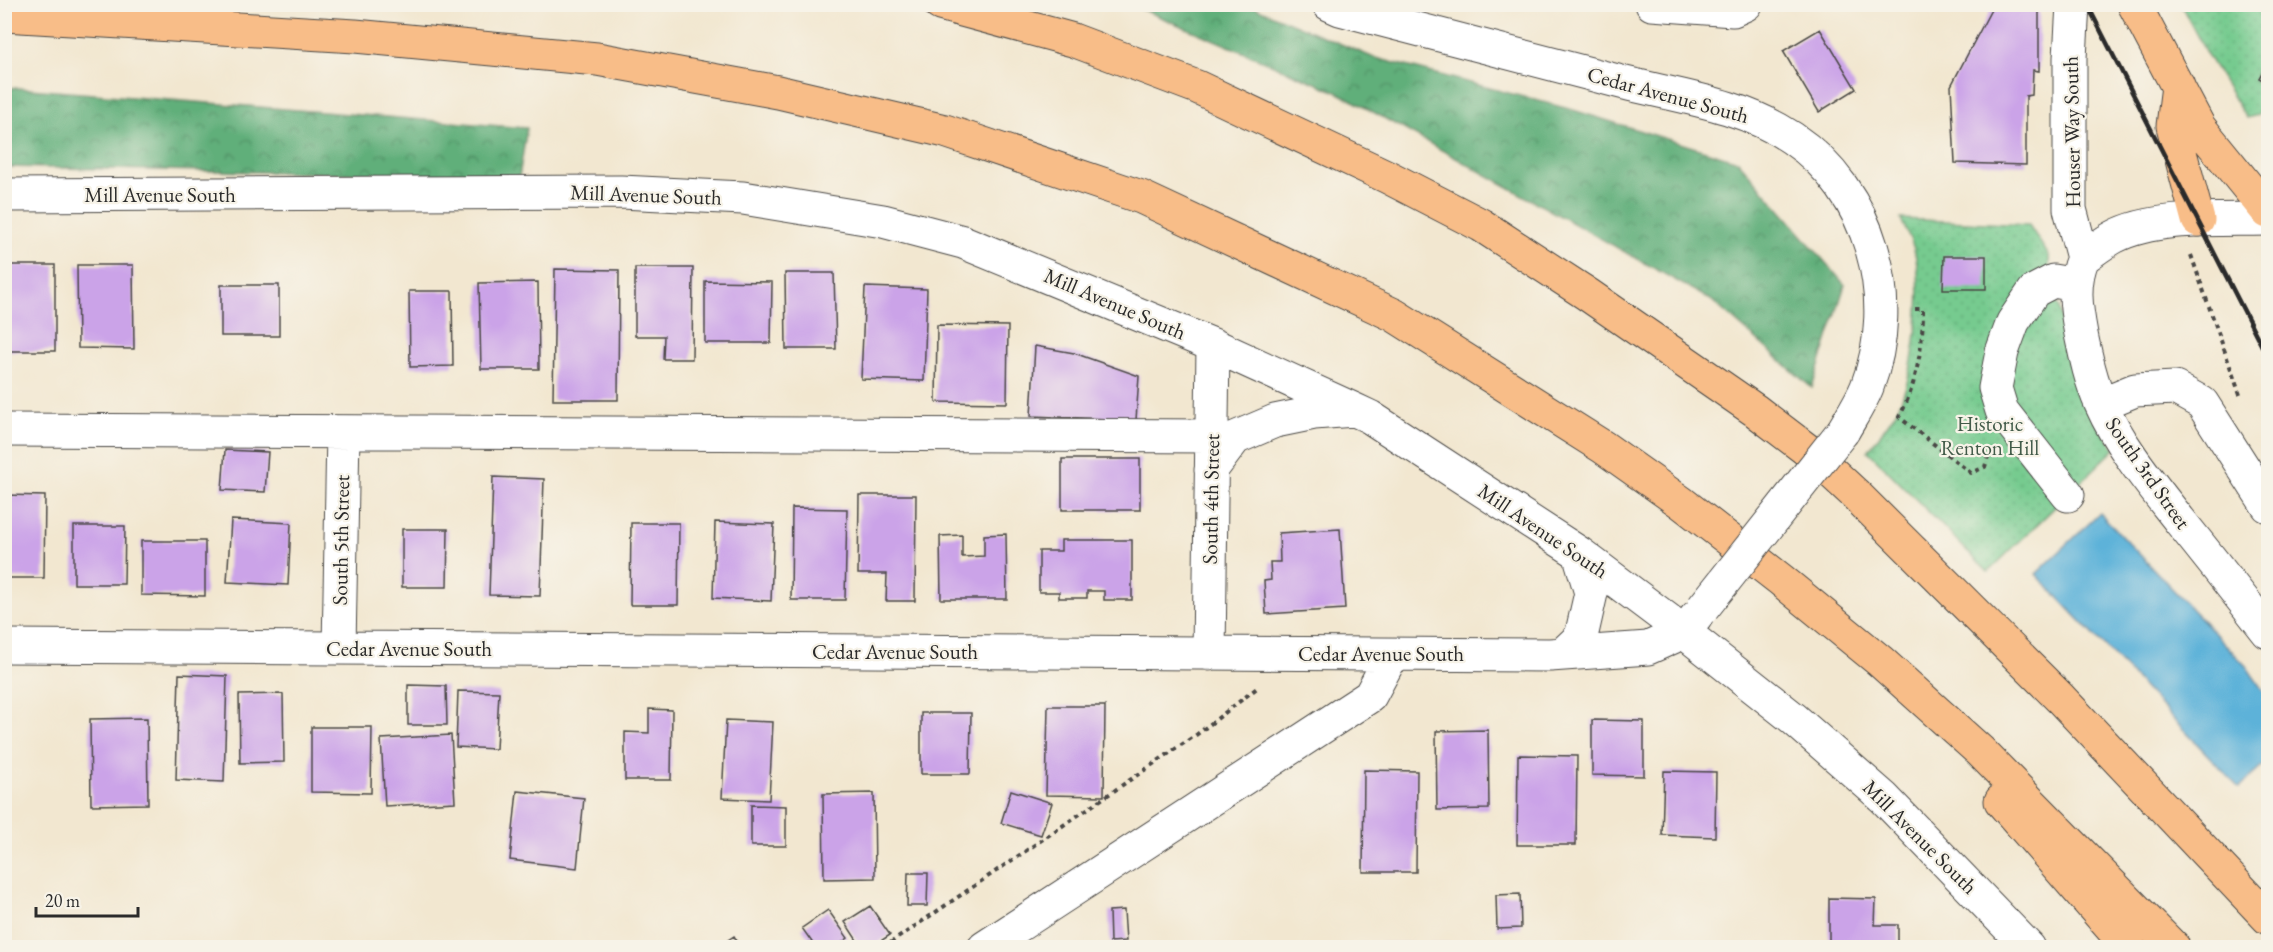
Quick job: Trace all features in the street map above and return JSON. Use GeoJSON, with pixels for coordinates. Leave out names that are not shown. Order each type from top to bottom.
{"type":"FeatureCollection","features":[{"type":"Feature","properties":{"kind":"main road"},"geometry":{"type":"LineString","coordinates":[[940,4],[1073,40],[1197,87],[1377,172],[1481,225],[1587,294],[1756,411],[1828,469],[2061,699],[2268,918]]}},
{"type":"Feature","properties":{"kind":"main road"},"geometry":{"type":"LineString","coordinates":[[2134,4],[2199,127],[2268,212]]}},
{"type":"Feature","properties":{"kind":"main road"},"geometry":{"type":"LineString","coordinates":[[4,15],[355,36],[597,59],[778,92],[945,131],[1141,197],[1394,315],[1554,415],[1682,503],[1880,661],[1980,751],[2174,948]]}},
{"type":"Feature","properties":{"kind":"main road"},"geometry":{"type":"LineString","coordinates":[[2178,86],[2173,126],[2198,220]]}},
{"type":"Feature","properties":{"kind":"main road"},"geometry":{"type":"LineString","coordinates":[[1880,661],[2129,948]]}},
{"type":"Feature","properties":{"kind":"street","name":"Cedar Avenue South"},"geometry":{"type":"LineString","coordinates":[[4,646],[1392,655],[1563,654],[1648,648],[1694,620],[1843,431],[1867,387],[1875,361],[1882,314],[1881,291],[1875,258],[1861,216],[1838,181],[1817,156],[1790,137],[1736,109],[1602,77],[1340,9],[1329,4]]}},
{"type":"Feature","properties":{"kind":"street"},"geometry":{"type":"LineString","coordinates":[[1652,4],[1733,10],[1746,4]]}},
{"type":"Feature","properties":{"kind":"street","name":"Houser Way South"},"geometry":{"type":"LineString","coordinates":[[2073,4],[2070,58],[2070,209],[2079,271]]}},
{"type":"Feature","properties":{"kind":"street","name":"Mill Avenue South"},"geometry":{"type":"LineString","coordinates":[[4,195],[621,192],[743,198],[883,221],[963,242],[1213,345],[1370,417],[1579,553],[1694,620],[1793,718],[1884,798],[2029,948]]}},
{"type":"Feature","properties":{"kind":"street"},"geometry":{"type":"LineString","coordinates":[[2068,495],[2002,411],[1995,388],[2002,352],[2013,322],[2034,291],[2079,271],[2115,237],[2141,227],[2198,220],[2268,219]]}},
{"type":"Feature","properties":{"kind":"street","name":"South 3rd Street"},"geometry":{"type":"LineString","coordinates":[[2079,271],[2077,314],[2085,354],[2101,404],[2126,448],[2150,482],[2268,632]]}},
{"type":"Feature","properties":{"kind":"street","name":"South 4th Street"},"geometry":{"type":"LineString","coordinates":[[1209,654],[1213,345]]}},
{"type":"Feature","properties":{"kind":"street"},"geometry":{"type":"LineString","coordinates":[[2101,404],[2135,390],[2175,388],[2202,403],[2268,506]]}},
{"type":"Feature","properties":{"kind":"street"},"geometry":{"type":"LineString","coordinates":[[1211,470],[1235,438],[1275,422],[1314,413],[1355,410]]}},
{"type":"Feature","properties":{"kind":"street"},"geometry":{"type":"LineString","coordinates":[[4,430],[1212,436]]}},
{"type":"Feature","properties":{"kind":"street","name":"South 5th Street"},"geometry":{"type":"LineString","coordinates":[[339,648],[343,432]]}},
{"type":"Feature","properties":{"kind":"street"},"geometry":{"type":"LineString","coordinates":[[1563,654],[1581,637],[1591,593],[1579,553]]}},
{"type":"Feature","properties":{"kind":"street"},"geometry":{"type":"LineString","coordinates":[[984,948],[1370,696],[1392,655]]}},
{"type":"Feature","properties":{"kind":"path"},"geometry":{"type":"LineString","coordinates":[[2198,220],[2188,249],[2244,406]]}},
{"type":"Feature","properties":{"kind":"path"},"geometry":{"type":"LineString","coordinates":[[1910,394],[1923,326],[1923,309]]}},
{"type":"Feature","properties":{"kind":"path"},"geometry":{"type":"LineString","coordinates":[[884,948],[1196,735],[1270,678],[1282,654]]}},
{"type":"Feature","properties":{"kind":"green space"},"geometry":{"type":"Polygon","coordinates":[[[1132,5],[1249,5],[1372,57],[1573,110],[1738,161],[1845,285],[1812,388],[1711,300],[1339,93],[1132,5]]]}},
{"type":"Feature","properties":{"kind":"green space"},"geometry":{"type":"Polygon","coordinates":[[[2181,5],[2268,5],[2268,53],[2256,74],[2256,83],[2264,89],[2260,97],[2263,108],[2258,115],[2247,118],[2241,110],[2206,53],[2181,5]]]}},
{"type":"Feature","properties":{"kind":"green space"},"geometry":{"type":"Polygon","coordinates":[[[4,87],[527,128],[519,177],[5,167],[4,87]]]}},
{"type":"Feature","properties":{"kind":"green space","name":"Historic Renton Hill"},"geometry":{"type":"Polygon","coordinates":[[[1901,219],[2029,225],[2049,256],[2050,288],[2059,307],[2077,394],[2115,449],[1988,572],[1868,451],[1895,413],[1902,398],[1913,356],[1918,309],[1917,266],[1913,245],[1901,219]]]}},
{"type":"Feature","properties":{"kind":"water"},"geometry":{"type":"Polygon","coordinates":[[[2100,513],[2247,667],[2264,692],[2268,703],[2268,761],[2239,788],[2036,574],[2100,513]]]}},
{"type":"Feature","properties":{"kind":"building"},"geometry":{"type":"Polygon","coordinates":[[[1994,4],[2039,4],[2039,71],[2033,70],[2032,95],[2026,96],[2026,165],[1955,163],[1951,86],[1994,4]]]}},
{"type":"Feature","properties":{"kind":"building"},"geometry":{"type":"Polygon","coordinates":[[[1820,29],[1856,89],[1819,112],[1783,51],[1820,29]]]}},
{"type":"Feature","properties":{"kind":"building"},"geometry":{"type":"Polygon","coordinates":[[[2268,62],[2268,83],[2259,78],[2268,62]]]}},
{"type":"Feature","properties":{"kind":"building"},"geometry":{"type":"Polygon","coordinates":[[[1944,256],[1986,256],[1986,289],[1943,289],[1944,256]]]}},
{"type":"Feature","properties":{"kind":"building"},"geometry":{"type":"Polygon","coordinates":[[[4,265],[55,265],[55,351],[4,351],[4,265]]]}},
{"type":"Feature","properties":{"kind":"building"},"geometry":{"type":"Polygon","coordinates":[[[77,265],[133,265],[134,349],[78,348],[77,265]]]}},
{"type":"Feature","properties":{"kind":"building"},"geometry":{"type":"Polygon","coordinates":[[[635,268],[693,268],[692,359],[663,359],[664,336],[635,336],[635,268]]]}},
{"type":"Feature","properties":{"kind":"building"},"geometry":{"type":"Polygon","coordinates":[[[555,269],[619,270],[618,400],[553,400],[555,269]]]}},
{"type":"Feature","properties":{"kind":"building"},"geometry":{"type":"Polygon","coordinates":[[[785,273],[834,273],[836,349],[786,349],[785,273]]]}},
{"type":"Feature","properties":{"kind":"building"},"geometry":{"type":"Polygon","coordinates":[[[705,281],[772,282],[771,343],[705,343],[705,281]]]}},
{"type":"Feature","properties":{"kind":"building"},"geometry":{"type":"Polygon","coordinates":[[[538,282],[539,369],[481,369],[479,283],[538,282]]]}},
{"type":"Feature","properties":{"kind":"building"},"geometry":{"type":"Polygon","coordinates":[[[221,285],[279,285],[279,336],[221,336],[221,285]]]}},
{"type":"Feature","properties":{"kind":"building"},"geometry":{"type":"Polygon","coordinates":[[[865,287],[927,289],[924,381],[861,379],[865,287]]]}},
{"type":"Feature","properties":{"kind":"building"},"geometry":{"type":"Polygon","coordinates":[[[409,291],[452,291],[453,366],[410,367],[409,291]]]}},
{"type":"Feature","properties":{"kind":"building"},"geometry":{"type":"Polygon","coordinates":[[[937,325],[1008,326],[1007,403],[936,402],[937,325]]]}},
{"type":"Feature","properties":{"kind":"building"},"geometry":{"type":"Polygon","coordinates":[[[1035,346],[1074,353],[1139,376],[1136,420],[1031,416],[1035,346]]]}},
{"type":"Feature","properties":{"kind":"building"},"geometry":{"type":"Polygon","coordinates":[[[225,450],[268,452],[265,492],[222,490],[225,450]]]}},
{"type":"Feature","properties":{"kind":"building"},"geometry":{"type":"Polygon","coordinates":[[[1062,459],[1140,459],[1140,510],[1062,510],[1062,459]]]}},
{"type":"Feature","properties":{"kind":"building"},"geometry":{"type":"Polygon","coordinates":[[[493,477],[544,479],[540,596],[489,595],[493,477]]]}},
{"type":"Feature","properties":{"kind":"building"},"geometry":{"type":"Polygon","coordinates":[[[4,495],[45,496],[44,578],[4,578],[4,495]]]}},
{"type":"Feature","properties":{"kind":"building"},"geometry":{"type":"Polygon","coordinates":[[[859,495],[916,495],[915,601],[886,601],[887,574],[858,574],[859,495]]]}},
{"type":"Feature","properties":{"kind":"building"},"geometry":{"type":"Polygon","coordinates":[[[792,508],[847,509],[845,600],[791,600],[792,508]]]}},
{"type":"Feature","properties":{"kind":"building"},"geometry":{"type":"Polygon","coordinates":[[[231,520],[291,523],[288,585],[227,582],[231,520]]]}},
{"type":"Feature","properties":{"kind":"building"},"geometry":{"type":"Polygon","coordinates":[[[715,522],[774,524],[771,601],[713,598],[715,522]]]}},
{"type":"Feature","properties":{"kind":"building"},"geometry":{"type":"Polygon","coordinates":[[[631,523],[679,523],[678,605],[630,605],[631,523]]]}},
{"type":"Feature","properties":{"kind":"building"},"geometry":{"type":"Polygon","coordinates":[[[74,526],[125,526],[124,584],[74,584],[74,526]]]}},
{"type":"Feature","properties":{"kind":"building"},"geometry":{"type":"Polygon","coordinates":[[[402,529],[448,529],[447,587],[402,587],[402,529]]]}},
{"type":"Feature","properties":{"kind":"building"},"geometry":{"type":"Polygon","coordinates":[[[1340,529],[1345,609],[1266,614],[1264,581],[1271,580],[1270,562],[1280,562],[1279,533],[1340,529]]]}},
{"type":"Feature","properties":{"kind":"building"},"geometry":{"type":"Polygon","coordinates":[[[1006,534],[1007,599],[941,599],[940,536],[962,535],[962,557],[984,556],[984,535],[1006,534]]]}},
{"type":"Feature","properties":{"kind":"building"},"geometry":{"type":"Polygon","coordinates":[[[1061,540],[1132,540],[1132,600],[1104,600],[1104,591],[1087,591],[1087,598],[1059,598],[1059,592],[1039,592],[1039,551],[1061,551],[1061,540]]]}},
{"type":"Feature","properties":{"kind":"building"},"geometry":{"type":"Polygon","coordinates":[[[141,541],[205,541],[205,596],[141,595],[141,541]]]}},
{"type":"Feature","properties":{"kind":"building"},"geometry":{"type":"Polygon","coordinates":[[[179,674],[227,676],[224,782],[176,780],[179,674]]]}},
{"type":"Feature","properties":{"kind":"building"},"geometry":{"type":"Polygon","coordinates":[[[408,685],[446,686],[447,725],[408,725],[408,685]]]}},
{"type":"Feature","properties":{"kind":"building"},"geometry":{"type":"Polygon","coordinates":[[[458,691],[499,692],[496,749],[456,747],[458,691]]]}},
{"type":"Feature","properties":{"kind":"building"},"geometry":{"type":"Polygon","coordinates":[[[283,694],[284,762],[240,763],[239,695],[283,694]]]}},
{"type":"Feature","properties":{"kind":"building"},"geometry":{"type":"Polygon","coordinates":[[[1048,706],[1105,706],[1104,796],[1046,795],[1048,706]]]}},
{"type":"Feature","properties":{"kind":"building"},"geometry":{"type":"Polygon","coordinates":[[[649,709],[672,710],[671,780],[625,780],[625,732],[649,733],[649,709]]]}},
{"type":"Feature","properties":{"kind":"building"},"geometry":{"type":"Polygon","coordinates":[[[921,713],[971,713],[970,774],[921,774],[921,713]]]}},
{"type":"Feature","properties":{"kind":"building"},"geometry":{"type":"Polygon","coordinates":[[[147,718],[148,804],[91,805],[90,719],[147,718]]]}},
{"type":"Feature","properties":{"kind":"building"},"geometry":{"type":"Polygon","coordinates":[[[726,720],[773,722],[769,800],[722,798],[726,720]]]}},
{"type":"Feature","properties":{"kind":"building"},"geometry":{"type":"Polygon","coordinates":[[[1592,720],[1644,721],[1644,776],[1592,775],[1592,720]]]}},
{"type":"Feature","properties":{"kind":"building"},"geometry":{"type":"Polygon","coordinates":[[[311,727],[372,727],[371,793],[311,792],[311,727]]]}},
{"type":"Feature","properties":{"kind":"building"},"geometry":{"type":"Polygon","coordinates":[[[1488,730],[1489,809],[1437,810],[1436,731],[1488,730]]]}},
{"type":"Feature","properties":{"kind":"building"},"geometry":{"type":"Polygon","coordinates":[[[451,735],[455,802],[385,806],[381,739],[451,735]]]}},
{"type":"Feature","properties":{"kind":"building"},"geometry":{"type":"Polygon","coordinates":[[[1518,755],[1577,756],[1576,845],[1517,845],[1518,755]]]}},
{"type":"Feature","properties":{"kind":"building"},"geometry":{"type":"Polygon","coordinates":[[[1364,770],[1417,771],[1416,872],[1363,872],[1364,770]]]}},
{"type":"Feature","properties":{"kind":"building"},"geometry":{"type":"Polygon","coordinates":[[[1664,771],[1716,772],[1715,837],[1662,835],[1664,771]]]}},
{"type":"Feature","properties":{"kind":"building"},"geometry":{"type":"Polygon","coordinates":[[[1011,790],[1052,803],[1041,835],[1001,823],[1011,790]]]}},
{"type":"Feature","properties":{"kind":"building"},"geometry":{"type":"Polygon","coordinates":[[[517,791],[584,798],[577,868],[510,860],[517,791]]]}},
{"type":"Feature","properties":{"kind":"building"},"geometry":{"type":"Polygon","coordinates":[[[874,793],[875,878],[824,879],[823,794],[874,793]]]}},
{"type":"Feature","properties":{"kind":"building"},"geometry":{"type":"Polygon","coordinates":[[[751,805],[786,806],[786,846],[751,846],[751,805]]]}},
{"type":"Feature","properties":{"kind":"building"},"geometry":{"type":"Polygon","coordinates":[[[908,873],[928,873],[927,906],[907,906],[908,873]]]}},
{"type":"Feature","properties":{"kind":"building"},"geometry":{"type":"Polygon","coordinates":[[[1520,894],[1521,928],[1497,929],[1496,895],[1520,894]]]}},
{"type":"Feature","properties":{"kind":"building"},"geometry":{"type":"Polygon","coordinates":[[[1829,898],[1876,899],[1875,925],[1898,925],[1898,948],[1829,948],[1829,898]]]}},
{"type":"Feature","properties":{"kind":"building"},"geometry":{"type":"Polygon","coordinates":[[[870,906],[890,935],[870,948],[862,948],[845,922],[870,906]]]}},
{"type":"Feature","properties":{"kind":"building"},"geometry":{"type":"Polygon","coordinates":[[[828,910],[848,938],[835,948],[816,948],[802,928],[828,910]]]}},
{"type":"Feature","properties":{"kind":"building"},"geometry":{"type":"Polygon","coordinates":[[[1124,910],[1126,941],[1110,942],[1109,911],[1124,910]]]}},
{"type":"Feature","properties":{"kind":"building"},"geometry":{"type":"Polygon","coordinates":[[[734,936],[741,948],[716,948],[734,936]]]}},
{"type":"Feature","properties":{"kind":"building"},"geometry":{"type":"Polygon","coordinates":[[[1362,943],[1464,943],[1464,948],[1362,948],[1362,943]]]}},
{"type":"Feature","properties":{"kind":"railway"},"geometry":{"type":"LineString","coordinates":[[2087,4],[2268,358]]}}]}
